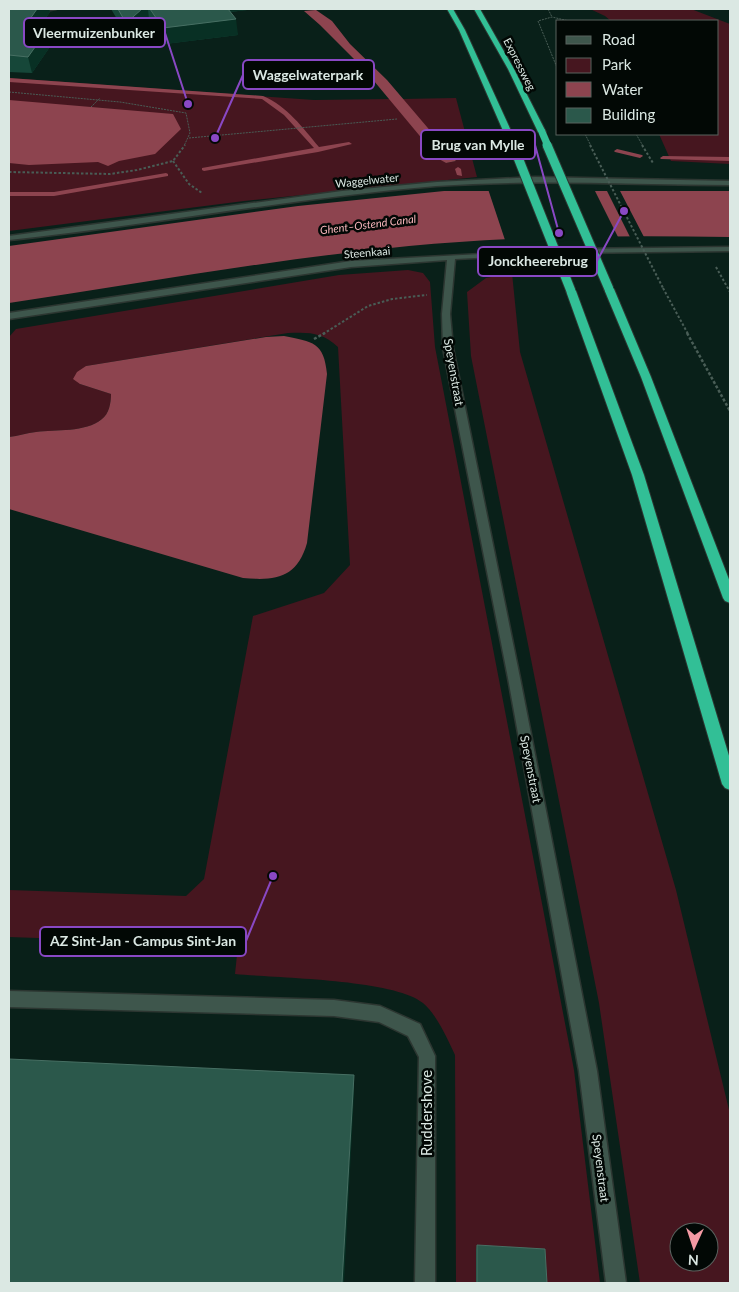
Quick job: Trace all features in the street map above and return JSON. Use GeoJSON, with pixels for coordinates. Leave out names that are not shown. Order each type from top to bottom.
{"type":"FeatureCollection","features":[{"type":"Feature","properties":{"kind":"highway"},"geometry":{"type":"LineString","coordinates":[[450,9],[462,30],[508,132],[571,291],[638,475],[730,784]]}},
{"type":"Feature","properties":{"kind":"highway","name":"Expressweg"},"geometry":{"type":"LineString","coordinates":[[477,9],[511,69],[542,132],[609,289]]}},
{"type":"Feature","properties":{"kind":"highway"},"geometry":{"type":"LineString","coordinates":[[609,289],[646,377],[730,598]]}},
{"type":"Feature","properties":{"kind":"street"},"geometry":{"type":"LineString","coordinates":[[9,9],[27,12],[53,9]]}},
{"type":"Feature","properties":{"kind":"street","name":"Waggelwater"},"geometry":{"type":"LineString","coordinates":[[9,238],[342,193],[437,184],[535,179],[730,183]]}},
{"type":"Feature","properties":{"kind":"street","name":"Steenkaai"},"geometry":{"type":"LineString","coordinates":[[9,316],[351,264],[573,251],[730,248]]}},
{"type":"Feature","properties":{"kind":"street","name":"Speyenstraat"},"geometry":{"type":"LineString","coordinates":[[451,257],[446,314],[448,348],[514,678],[588,1071],[616,1283]]}},
{"type":"Feature","properties":{"kind":"street","name":"Ruddershove"},"geometry":{"type":"LineString","coordinates":[[9,999],[334,1008],[380,1014],[414,1030],[426,1056],[425,1283]]}},
{"type":"Feature","properties":{"kind":"path"},"geometry":{"type":"LineString","coordinates":[[548,9],[552,17]]}},
{"type":"Feature","properties":{"kind":"path"},"geometry":{"type":"LineString","coordinates":[[556,65],[538,23],[542,18],[552,17],[565,20]]}},
{"type":"Feature","properties":{"kind":"path"},"geometry":{"type":"LineString","coordinates":[[9,92],[100,98],[152,105],[186,113],[191,125],[189,138],[173,161],[125,172],[76,175],[49,172],[9,172]]}},
{"type":"Feature","properties":{"kind":"path"},"geometry":{"type":"LineString","coordinates":[[91,107],[100,98]]}},
{"type":"Feature","properties":{"kind":"path"},"geometry":{"type":"LineString","coordinates":[[189,138],[397,119]]}},
{"type":"Feature","properties":{"kind":"path"},"geometry":{"type":"LineString","coordinates":[[586,135],[663,288],[730,411]]}},
{"type":"Feature","properties":{"kind":"path"},"geometry":{"type":"LineString","coordinates":[[637,135],[660,174],[662,181]]}},
{"type":"Feature","properties":{"kind":"path"},"geometry":{"type":"LineString","coordinates":[[173,161],[198,192],[206,194]]}},
{"type":"Feature","properties":{"kind":"path"},"geometry":{"type":"LineString","coordinates":[[706,248],[730,292]]}},
{"type":"Feature","properties":{"kind":"path"},"geometry":{"type":"LineString","coordinates":[[314,339],[368,306],[392,299],[448,293]]}},
{"type":"Feature","properties":{"kind":"green space"},"geometry":{"type":"Polygon","coordinates":[[[590,9],[691,9],[730,24],[730,164],[671,161],[659,135],[719,135],[719,20],[610,20],[590,9]]]}},
{"type":"Feature","properties":{"kind":"green space"},"geometry":{"type":"Polygon","coordinates":[[[9,78],[314,100],[390,99],[439,158],[446,163],[456,161],[402,99],[456,98],[477,177],[244,201],[9,231],[9,78]]]}},
{"type":"Feature","properties":{"kind":"green space"},"geometry":{"type":"Polygon","coordinates":[[[408,270],[423,273],[430,282],[435,347],[574,1070],[600,1283],[456,1283],[455,1055],[437,1020],[423,1003],[408,995],[362,984],[235,974],[238,945],[9,937],[9,890],[186,896],[204,879],[253,616],[324,593],[350,565],[338,347],[332,342],[315,334],[288,333],[86,366],[80,384],[111,394],[109,408],[104,417],[87,427],[36,432],[9,437],[9,337],[16,329],[339,275],[408,270]]]}},
{"type":"Feature","properties":{"kind":"green space"},"geometry":{"type":"Polygon","coordinates":[[[512,273],[520,352],[676,890],[730,1114],[730,1283],[640,1283],[599,1003],[471,356],[467,292],[486,278],[512,273]]]}},
{"type":"Feature","properties":{"kind":"water"},"geometry":{"type":"Polygon","coordinates":[[[316,10],[332,21],[350,44],[387,80],[456,161],[446,163],[439,159],[364,69],[304,11],[316,10]]]}},
{"type":"Feature","properties":{"kind":"water"},"geometry":{"type":"Polygon","coordinates":[[[9,100],[173,114],[181,129],[155,154],[119,161],[108,166],[98,162],[29,165],[9,163],[9,100]]]}},
{"type":"Feature","properties":{"kind":"water","name":"Ghent–Ostend Canal"},"geometry":{"type":"Polygon","coordinates":[[[444,191],[730,191],[730,237],[570,237],[489,240],[409,246],[259,264],[9,303],[9,246],[298,206],[444,191]]]}},
{"type":"Feature","properties":{"kind":"water"},"geometry":{"type":"Polygon","coordinates":[[[284,336],[310,342],[320,349],[327,374],[307,543],[303,555],[297,564],[284,575],[266,579],[243,578],[9,509],[9,437],[36,432],[87,427],[102,419],[108,411],[111,394],[80,384],[73,379],[77,372],[86,366],[266,337],[284,336]]]}},
{"type":"Feature","properties":{"kind":"pier"},"geometry":{"type":"Polygon","coordinates":[[[488,189],[594,189],[619,239],[506,243],[488,189]]]}},
{"type":"Feature","properties":{"kind":"pier"},"geometry":{"type":"Polygon","coordinates":[[[606,189],[619,189],[645,239],[631,239],[606,189]]]}},
{"type":"Feature","properties":{"kind":"building"},"geometry":{"type":"Polygon","coordinates":[[[9,9],[37,9],[30,19],[55,19],[28,57],[9,55],[9,9]]]}},
{"type":"Feature","properties":{"kind":"building"},"geometry":{"type":"Polygon","coordinates":[[[118,9],[142,9],[126,23],[118,9]]]}},
{"type":"Feature","properties":{"kind":"building"},"geometry":{"type":"Polygon","coordinates":[[[150,9],[228,9],[236,19],[163,28],[150,9]]]}},
{"type":"Feature","properties":{"kind":"building"},"geometry":{"type":"Polygon","coordinates":[[[9,1059],[354,1075],[342,1283],[9,1283],[9,1059]]]}},
{"type":"Feature","properties":{"kind":"building"},"geometry":{"type":"Polygon","coordinates":[[[477,1245],[545,1249],[547,1283],[477,1283],[477,1245]]]}},
{"type":"Feature","properties":{"kind":"waterway"},"geometry":{"type":"LineString","coordinates":[[9,80],[263,98],[279,107],[318,149]]}},
{"type":"Feature","properties":{"kind":"waterway"},"geometry":{"type":"LineString","coordinates":[[318,149],[349,144]]}},
{"type":"Feature","properties":{"kind":"waterway"},"geometry":{"type":"LineString","coordinates":[[204,169],[318,149]]}},
{"type":"Feature","properties":{"kind":"waterway"},"geometry":{"type":"LineString","coordinates":[[617,151],[640,156]]}},
{"type":"Feature","properties":{"kind":"waterway"},"geometry":{"type":"LineString","coordinates":[[663,158],[730,159]]}},
{"type":"Feature","properties":{"kind":"waterway"},"geometry":{"type":"LineString","coordinates":[[458,169],[460,175]]}},
{"type":"Feature","properties":{"kind":"waterway"},"geometry":{"type":"LineString","coordinates":[[9,194],[54,194],[166,175]]}},
{"type":"Feature","properties":{"kind":"place","name":"Vleermuizenbunker"},"geometry":{"type":"Point","coordinates":[188,104]}},
{"type":"Feature","properties":{"kind":"place","name":"Waggelwaterpark"},"geometry":{"type":"Point","coordinates":[215,138]}},
{"type":"Feature","properties":{"kind":"place","name":"Jonckheerebrug"},"geometry":{"type":"Point","coordinates":[624,211]}},
{"type":"Feature","properties":{"kind":"place","name":"Brug van Mylle"},"geometry":{"type":"Point","coordinates":[559,233]}},
{"type":"Feature","properties":{"kind":"place","name":"AZ Sint-Jan - Campus Sint-Jan"},"geometry":{"type":"Point","coordinates":[273,876]}}]}
